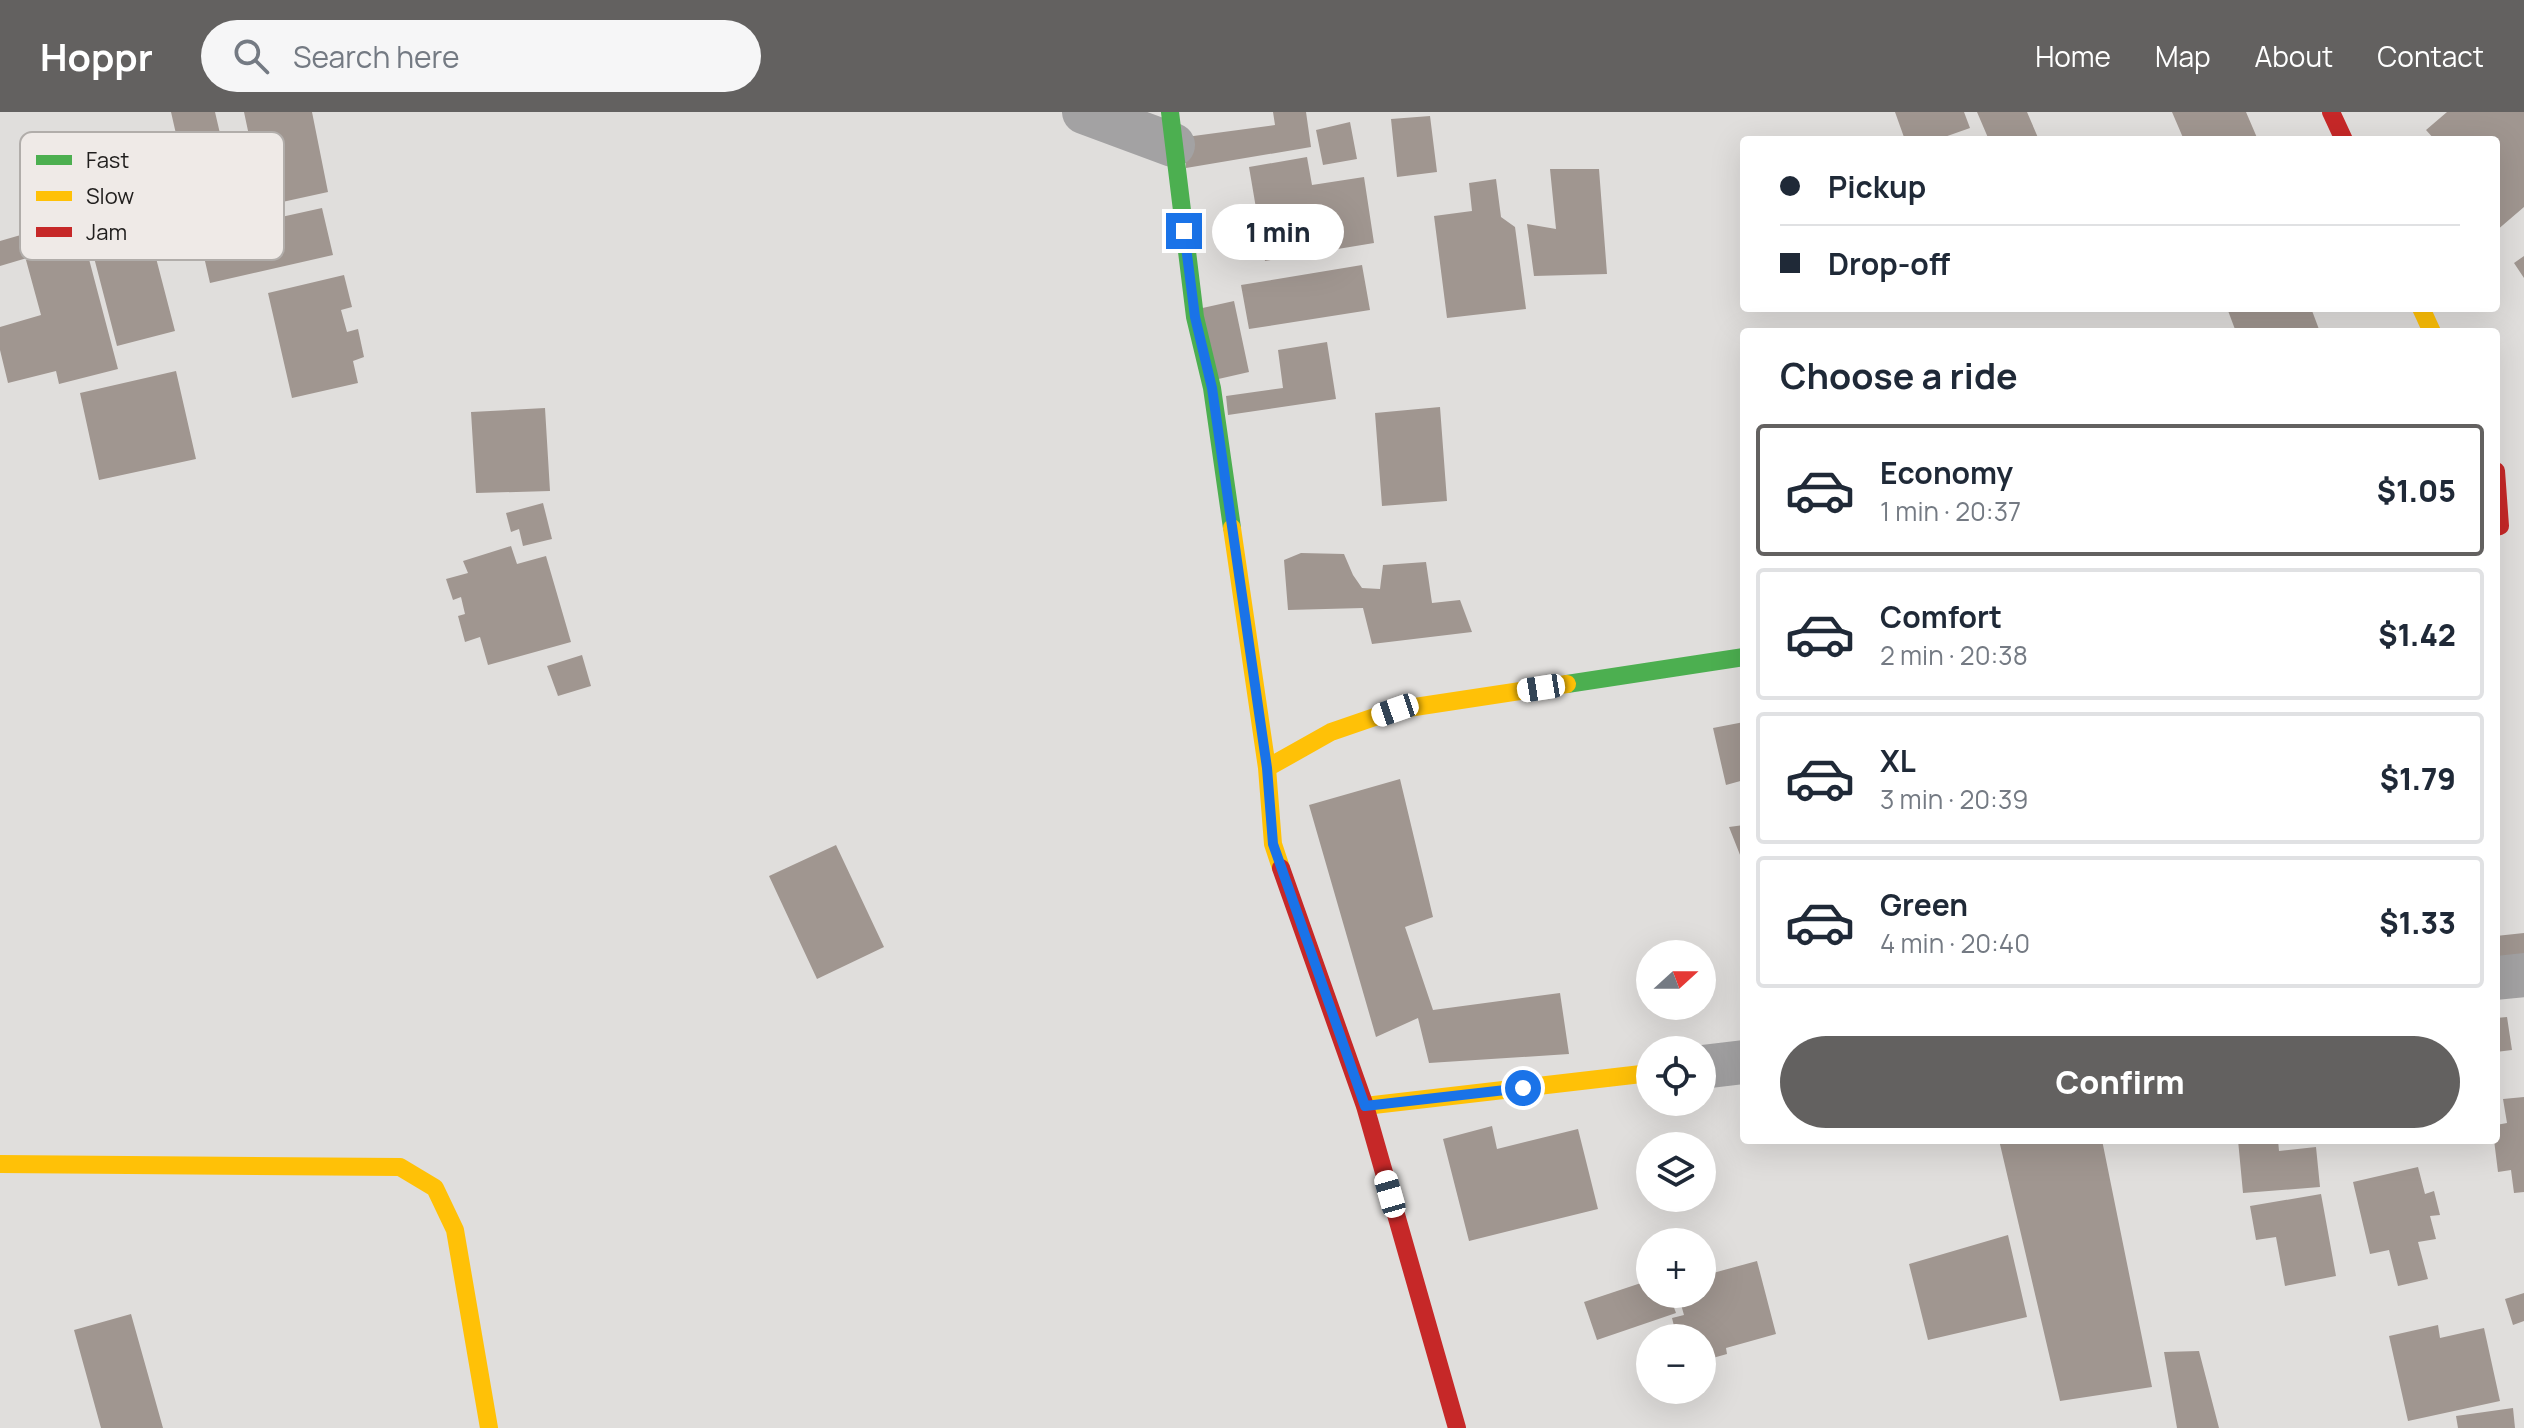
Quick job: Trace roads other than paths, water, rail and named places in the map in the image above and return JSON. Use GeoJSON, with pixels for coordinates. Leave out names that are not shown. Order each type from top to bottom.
{"type":"FeatureCollection","features":[{"type":"Feature","properties":{"kind":"street"},"geometry":{"type":"LineString","coordinates":[[1084,112],[1171,129],[1195,317],[1212,388],[1267,768],[1273,844],[1365,1106],[1457,1428]]}},
{"type":"Feature","properties":{"kind":"street"},"geometry":{"type":"LineString","coordinates":[[2331,112],[2342,136]]}},
{"type":"Feature","properties":{"kind":"street"},"geometry":{"type":"LineString","coordinates":[[2500,491],[2507,525]]}},
{"type":"Feature","properties":{"kind":"street"},"geometry":{"type":"LineString","coordinates":[[1267,768],[1331,732],[1395,710],[1740,658]]}},
{"type":"Feature","properties":{"kind":"street"},"geometry":{"type":"LineString","coordinates":[[2500,978],[2524,975]]}},
{"type":"Feature","properties":{"kind":"street"},"geometry":{"type":"LineString","coordinates":[[1716,1065],[1740,1062]]}},
{"type":"Feature","properties":{"kind":"street"},"geometry":{"type":"LineString","coordinates":[[1365,1106],[1636,1075]]}},
{"type":"Feature","properties":{"kind":"street"},"geometry":{"type":"LineString","coordinates":[[0,1164],[400,1167],[435,1188],[455,1230],[489,1428]]}}]}
